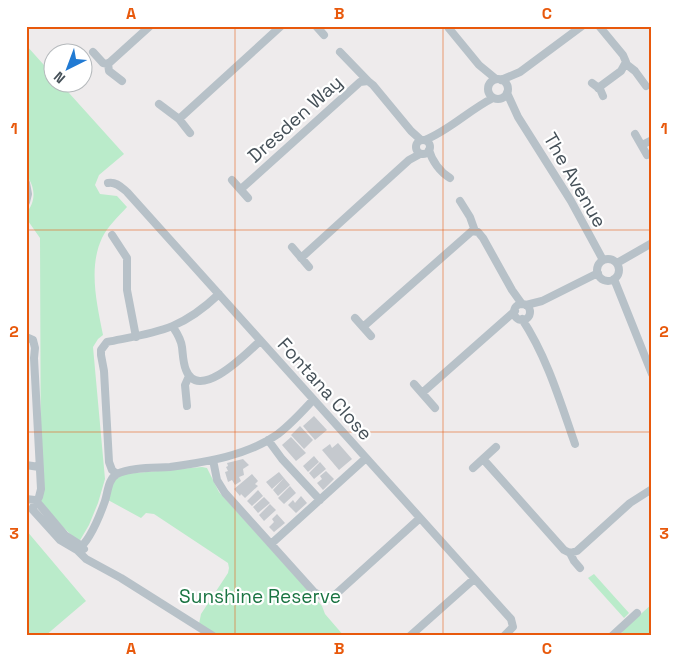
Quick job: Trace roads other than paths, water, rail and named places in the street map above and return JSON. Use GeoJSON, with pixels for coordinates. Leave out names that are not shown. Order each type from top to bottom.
{"type":"FeatureCollection","features":[{"type":"Feature","properties":{"kind":"street"},"geometry":{"type":"LineString","coordinates":[[108,64],[150,26]]}},
{"type":"Feature","properties":{"kind":"street"},"geometry":{"type":"LineString","coordinates":[[179,119],[281,26]]}},
{"type":"Feature","properties":{"kind":"street"},"geometry":{"type":"LineString","coordinates":[[316,26],[324,35]]}},
{"type":"Feature","properties":{"kind":"street"},"geometry":{"type":"LineString","coordinates":[[447,26],[479,65],[506,83],[507,91]]}},
{"type":"Feature","properties":{"kind":"street"},"geometry":{"type":"LineString","coordinates":[[566,36],[576,26]]}},
{"type":"Feature","properties":{"kind":"street"},"geometry":{"type":"LineString","coordinates":[[301,258],[423,147],[475,107],[504,98],[520,72],[566,36],[582,26]]}},
{"type":"Feature","properties":{"kind":"street"},"geometry":{"type":"LineString","coordinates":[[599,26],[623,55],[626,64],[635,71],[646,86]]}},
{"type":"Feature","properties":{"kind":"street"},"geometry":{"type":"LineString","coordinates":[[93,52],[103,63],[108,64]]}},
{"type":"Feature","properties":{"kind":"street"},"geometry":{"type":"LineString","coordinates":[[340,52],[368,81]]}},
{"type":"Feature","properties":{"kind":"street"},"geometry":{"type":"LineString","coordinates":[[108,64],[109,71],[113,76],[122,80]]}},
{"type":"Feature","properties":{"kind":"street"},"geometry":{"type":"LineString","coordinates":[[603,96],[595,85],[621,71],[626,64]]}},
{"type":"Feature","properties":{"kind":"street"},"geometry":{"type":"LineString","coordinates":[[479,65],[488,88],[496,99]]}},
{"type":"Feature","properties":{"kind":"street"},"geometry":{"type":"LineString","coordinates":[[475,107],[488,88],[498,79],[520,72]]}},
{"type":"Feature","properties":{"kind":"street","name":"Dresden Way"},"geometry":{"type":"LineString","coordinates":[[241,189],[360,82],[368,81],[373,85],[423,147]]}},
{"type":"Feature","properties":{"kind":"street","name":"The Avenue"},"geometry":{"type":"LineString","coordinates":[[507,91],[518,117],[563,187],[602,260]]}},
{"type":"Feature","properties":{"kind":"street","name":"The Avenue"},"geometry":{"type":"LineString","coordinates":[[496,99],[518,117]]}},
{"type":"Feature","properties":{"kind":"street"},"geometry":{"type":"LineString","coordinates":[[159,104],[179,119],[190,133]]}},
{"type":"Feature","properties":{"kind":"street"},"geometry":{"type":"LineString","coordinates":[[634,134],[647,155]]}},
{"type":"Feature","properties":{"kind":"street"},"geometry":{"type":"LineString","coordinates":[[642,145],[652,140]]}},
{"type":"Feature","properties":{"kind":"street"},"geometry":{"type":"LineString","coordinates":[[423,147],[444,174],[450,178]]}},
{"type":"Feature","properties":{"kind":"street","name":"Dresden Way"},"geometry":{"type":"LineString","coordinates":[[232,180],[248,198]]}},
{"type":"Feature","properties":{"kind":"street","name":"Fontana Close"},"geometry":{"type":"LineString","coordinates":[[108,183],[112,182],[127,192],[511,619],[512,628],[504,636]]}},
{"type":"Feature","properties":{"kind":"street"},"geometry":{"type":"LineString","coordinates":[[26,184],[28,194],[26,202]]}},
{"type":"Feature","properties":{"kind":"street"},"geometry":{"type":"LineString","coordinates":[[460,201],[472,220],[475,230],[483,238],[512,290],[550,374],[575,444]]}},
{"type":"Feature","properties":{"kind":"street"},"geometry":{"type":"LineString","coordinates":[[363,327],[464,236],[475,230]]}},
{"type":"Feature","properties":{"kind":"street"},"geometry":{"type":"LineString","coordinates":[[112,236],[127,258],[127,290],[136,337]]}},
{"type":"Feature","properties":{"kind":"street"},"geometry":{"type":"LineString","coordinates":[[616,263],[652,243]]}},
{"type":"Feature","properties":{"kind":"street"},"geometry":{"type":"LineString","coordinates":[[292,247],[309,267]]}},
{"type":"Feature","properties":{"kind":"street"},"geometry":{"type":"LineString","coordinates":[[610,259],[616,263],[619,270],[614,279],[603,279],[598,273],[598,266],[602,260],[610,259]]}},
{"type":"Feature","properties":{"kind":"street"},"geometry":{"type":"LineString","coordinates":[[422,393],[502,324],[542,301],[598,273]]}},
{"type":"Feature","properties":{"kind":"street"},"geometry":{"type":"LineString","coordinates":[[614,279],[652,374]]}},
{"type":"Feature","properties":{"kind":"street"},"geometry":{"type":"LineString","coordinates":[[80,547],[94,526],[115,471],[109,451],[101,350],[107,342],[155,333],[173,326],[197,313],[219,294]]}},
{"type":"Feature","properties":{"kind":"street"},"geometry":{"type":"LineString","coordinates":[[355,318],[371,336]]}},
{"type":"Feature","properties":{"kind":"street"},"geometry":{"type":"LineString","coordinates":[[173,326],[180,339],[184,368],[188,376],[200,381],[223,374],[260,341]]}},
{"type":"Feature","properties":{"kind":"street"},"geometry":{"type":"LineString","coordinates":[[26,336],[35,343],[34,358],[40,478],[31,503],[64,543],[80,547],[86,559],[213,636]]}},
{"type":"Feature","properties":{"kind":"street"},"geometry":{"type":"LineString","coordinates":[[26,342],[31,348],[34,358]]}},
{"type":"Feature","properties":{"kind":"street"},"geometry":{"type":"LineString","coordinates":[[187,406],[184,384],[188,376]]}},
{"type":"Feature","properties":{"kind":"street"},"geometry":{"type":"LineString","coordinates":[[414,384],[436,408]]}},
{"type":"Feature","properties":{"kind":"street"},"geometry":{"type":"LineString","coordinates":[[115,471],[213,460],[251,448],[268,440],[295,420],[313,400]]}},
{"type":"Feature","properties":{"kind":"street"},"geometry":{"type":"LineString","coordinates":[[268,440],[282,460],[320,500]]}},
{"type":"Feature","properties":{"kind":"street"},"geometry":{"type":"LineString","coordinates":[[473,468],[496,447]]}},
{"type":"Feature","properties":{"kind":"street"},"geometry":{"type":"LineString","coordinates":[[271,544],[366,458]]}},
{"type":"Feature","properties":{"kind":"street"},"geometry":{"type":"LineString","coordinates":[[483,459],[564,550],[570,553],[580,568]]}},
{"type":"Feature","properties":{"kind":"street"},"geometry":{"type":"LineString","coordinates":[[213,460],[217,480],[225,493],[314,592],[326,599],[336,594],[420,518]]}},
{"type":"Feature","properties":{"kind":"street"},"geometry":{"type":"LineString","coordinates":[[26,461],[39,463]]}},
{"type":"Feature","properties":{"kind":"street"},"geometry":{"type":"LineString","coordinates":[[26,465],[39,463]]}},
{"type":"Feature","properties":{"kind":"street"},"geometry":{"type":"LineString","coordinates":[[570,553],[577,551],[630,503],[652,489]]}},
{"type":"Feature","properties":{"kind":"street"},"geometry":{"type":"LineString","coordinates":[[410,636],[474,579]]}},
{"type":"Feature","properties":{"kind":"street"},"geometry":{"type":"LineString","coordinates":[[615,635],[637,613]]}},
{"type":"Feature","properties":{"kind":"park label","name":"Sunshine Reserve"},"geometry":{"type":"Point","coordinates":[260,596]}}]}
